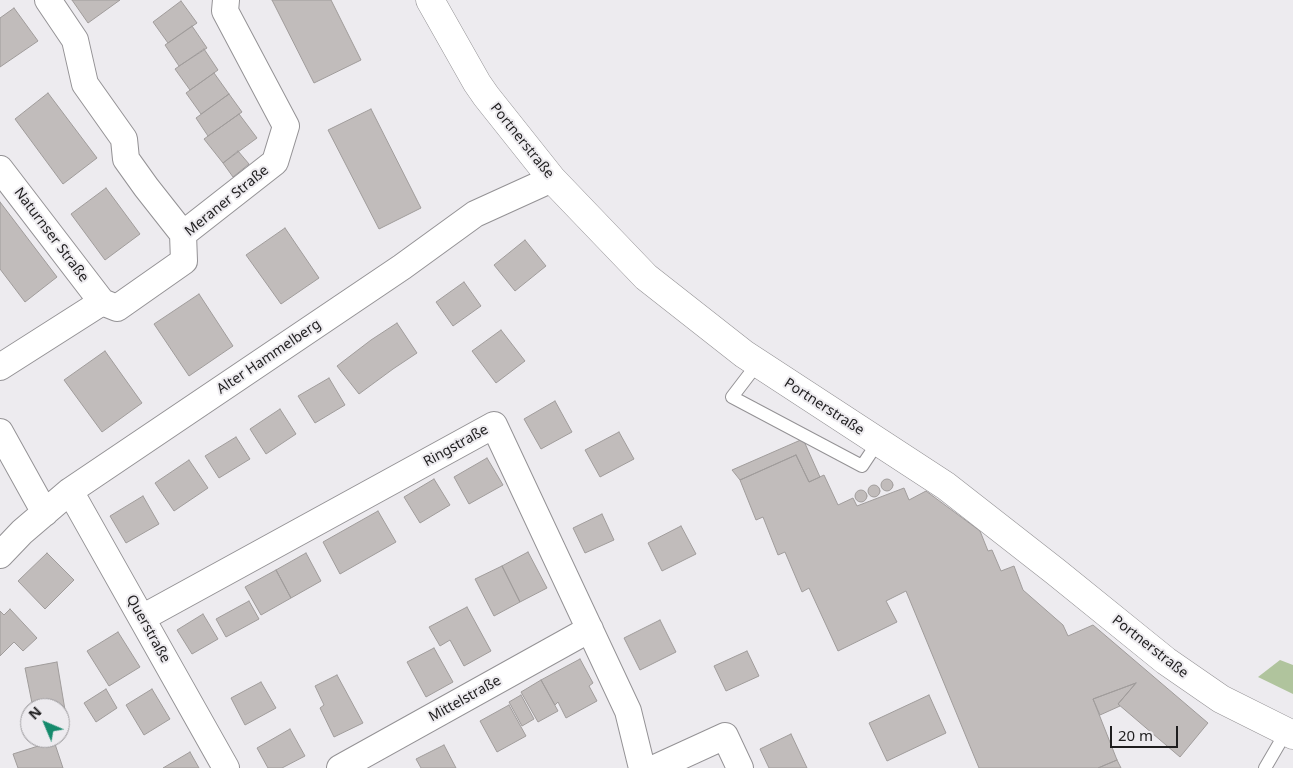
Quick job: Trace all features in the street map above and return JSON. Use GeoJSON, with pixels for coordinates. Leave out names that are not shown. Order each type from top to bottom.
{"type":"FeatureCollection","features":[{"type":"Feature","properties":{"kind":"street"},"geometry":{"type":"LineString","coordinates":[[48,0],[75,40],[85,84],[124,139],[126,159],[182,234]]}},
{"type":"Feature","properties":{"kind":"street","name":"Meraner Straße"},"geometry":{"type":"LineString","coordinates":[[102,302],[117,308],[184,261],[182,234],[275,162],[286,126],[225,11],[226,0]]}},
{"type":"Feature","properties":{"kind":"street","name":"Portnerstraße"},"geometry":{"type":"LineString","coordinates":[[430,0],[477,83],[552,179],[646,277],[744,354],[946,486],[1166,661],[1221,699],[1290,734]]}},
{"type":"Feature","properties":{"kind":"street","name":"Naturnser Straße"},"geometry":{"type":"LineString","coordinates":[[0,169],[102,302]]}},
{"type":"Feature","properties":{"kind":"street","name":"Alter Hammelberg"},"geometry":{"type":"LineString","coordinates":[[0,555],[22,532],[70,491],[402,267],[475,214],[552,179]]}},
{"type":"Feature","properties":{"kind":"street"},"geometry":{"type":"LineString","coordinates":[[0,367],[102,302]]}},
{"type":"Feature","properties":{"kind":"street","name":"Ringstraße"},"geometry":{"type":"LineString","coordinates":[[142,618],[494,425],[628,711],[642,768]]}},
{"type":"Feature","properties":{"kind":"street"},"geometry":{"type":"LineString","coordinates":[[0,432],[45,513]]}},
{"type":"Feature","properties":{"kind":"street","name":"Querstraße"},"geometry":{"type":"LineString","coordinates":[[70,491],[226,768]]}},
{"type":"Feature","properties":{"kind":"street","name":"Mittelstraße"},"geometry":{"type":"LineString","coordinates":[[340,768],[590,629]]}},
{"type":"Feature","properties":{"kind":"street"},"geometry":{"type":"LineString","coordinates":[[655,768],[725,736],[740,768]]}},
{"type":"Feature","properties":{"kind":"lane"},"geometry":{"type":"LineString","coordinates":[[758,363],[732,398],[862,466],[878,442]]}},
{"type":"Feature","properties":{"kind":"lane"},"geometry":{"type":"LineString","coordinates":[[1265,768],[1290,734]]}},
{"type":"Feature","properties":{"kind":"green space"},"geometry":{"type":"Polygon","coordinates":[[[1280,660],[1293,665],[1293,694],[1258,677],[1280,660]]]}},
{"type":"Feature","properties":{"kind":"building"},"geometry":{"type":"Polygon","coordinates":[[[72,0],[120,0],[88,23],[72,0]]]}},
{"type":"Feature","properties":{"kind":"building"},"geometry":{"type":"Polygon","coordinates":[[[272,0],[331,0],[361,60],[314,83],[272,0]]]}},
{"type":"Feature","properties":{"kind":"building"},"geometry":{"type":"Polygon","coordinates":[[[181,1],[197,23],[168,43],[153,22],[181,1]]]}},
{"type":"Feature","properties":{"kind":"building"},"geometry":{"type":"Polygon","coordinates":[[[14,8],[38,41],[0,67],[0,18],[14,8]]]}},
{"type":"Feature","properties":{"kind":"building"},"geometry":{"type":"Polygon","coordinates":[[[192,26],[207,48],[179,66],[165,45],[192,26]]]}},
{"type":"Feature","properties":{"kind":"building"},"geometry":{"type":"Polygon","coordinates":[[[204,49],[218,70],[190,90],[175,69],[204,49]]]}},
{"type":"Feature","properties":{"kind":"building"},"geometry":{"type":"Polygon","coordinates":[[[214,73],[229,94],[201,114],[186,93],[214,73]]]}},
{"type":"Feature","properties":{"kind":"building"},"geometry":{"type":"Polygon","coordinates":[[[48,93],[97,158],[63,184],[15,119],[48,93]]]}},
{"type":"Feature","properties":{"kind":"building"},"geometry":{"type":"Polygon","coordinates":[[[229,94],[242,112],[208,136],[196,118],[229,94]]]}},
{"type":"Feature","properties":{"kind":"building"},"geometry":{"type":"Polygon","coordinates":[[[371,109],[421,208],[379,229],[328,130],[371,109]]]}},
{"type":"Feature","properties":{"kind":"building"},"geometry":{"type":"Polygon","coordinates":[[[239,114],[257,138],[223,163],[204,139],[239,114]]]}},
{"type":"Feature","properties":{"kind":"building"},"geometry":{"type":"Polygon","coordinates":[[[238,151],[249,164],[233,177],[223,163],[238,151]]]}},
{"type":"Feature","properties":{"kind":"building"},"geometry":{"type":"Polygon","coordinates":[[[106,188],[140,234],[105,260],[71,214],[106,188]]]}},
{"type":"Feature","properties":{"kind":"building"},"geometry":{"type":"Polygon","coordinates":[[[0,202],[57,277],[25,302],[0,269],[0,202]]]}},
{"type":"Feature","properties":{"kind":"building"},"geometry":{"type":"Polygon","coordinates":[[[285,228],[319,278],[281,304],[246,255],[285,228]]]}},
{"type":"Feature","properties":{"kind":"building"},"geometry":{"type":"Polygon","coordinates":[[[525,240],[546,266],[515,291],[494,265],[525,240]]]}},
{"type":"Feature","properties":{"kind":"building"},"geometry":{"type":"Polygon","coordinates":[[[464,282],[481,306],[453,326],[436,302],[464,282]]]}},
{"type":"Feature","properties":{"kind":"building"},"geometry":{"type":"Polygon","coordinates":[[[199,294],[233,346],[189,376],[154,324],[199,294]]]}},
{"type":"Feature","properties":{"kind":"building"},"geometry":{"type":"Polygon","coordinates":[[[397,323],[417,353],[359,394],[337,366],[397,323]]]}},
{"type":"Feature","properties":{"kind":"building"},"geometry":{"type":"Polygon","coordinates":[[[501,330],[525,361],[496,383],[472,351],[501,330]]]}},
{"type":"Feature","properties":{"kind":"building"},"geometry":{"type":"Polygon","coordinates":[[[105,351],[142,403],[102,432],[64,380],[105,351]]]}},
{"type":"Feature","properties":{"kind":"building"},"geometry":{"type":"Polygon","coordinates":[[[329,378],[345,405],[315,423],[298,396],[329,378]]]}},
{"type":"Feature","properties":{"kind":"building"},"geometry":{"type":"Polygon","coordinates":[[[555,401],[572,432],[541,449],[524,419],[555,401]]]}},
{"type":"Feature","properties":{"kind":"building"},"geometry":{"type":"Polygon","coordinates":[[[280,409],[296,434],[266,454],[250,429],[280,409]]]}},
{"type":"Feature","properties":{"kind":"building"},"geometry":{"type":"Polygon","coordinates":[[[619,432],[634,459],[600,477],[585,450],[619,432]]]}},
{"type":"Feature","properties":{"kind":"building"},"geometry":{"type":"Polygon","coordinates":[[[236,437],[250,459],[219,478],[205,456],[236,437]]]}},
{"type":"Feature","properties":{"kind":"building"},"geometry":{"type":"Polygon","coordinates":[[[803,439],[820,477],[809,482],[796,455],[740,480],[732,470],[803,439]]]}},
{"type":"Feature","properties":{"kind":"building"},"geometry":{"type":"Polygon","coordinates":[[[796,455],[809,482],[824,475],[838,505],[853,498],[857,506],[904,488],[909,500],[926,491],[980,531],[988,551],[992,550],[1001,571],[1014,566],[1023,590],[1063,625],[1068,636],[1093,625],[1208,723],[1180,757],[1118,704],[1136,683],[1093,699],[1117,760],[1098,768],[979,768],[906,591],[886,601],[897,622],[838,651],[809,588],[802,592],[785,552],[778,555],[763,517],[756,520],[740,480],[796,455]]]}},
{"type":"Feature","properties":{"kind":"building"},"geometry":{"type":"Polygon","coordinates":[[[487,458],[503,485],[469,504],[454,477],[487,458]]]}},
{"type":"Feature","properties":{"kind":"building"},"geometry":{"type":"Polygon","coordinates":[[[189,460],[208,488],[174,511],[155,483],[189,460]]]}},
{"type":"Feature","properties":{"kind":"building"},"geometry":{"type":"Polygon","coordinates":[[[434,479],[450,505],[420,523],[404,497],[434,479]]]}},
{"type":"Feature","properties":{"kind":"building"},"geometry":{"type":"Polygon","coordinates":[[[885,479],[889,479],[893,485],[889,491],[885,491],[881,487],[881,483],[885,479]]]}},
{"type":"Feature","properties":{"kind":"building"},"geometry":{"type":"Polygon","coordinates":[[[872,485],[876,485],[880,491],[876,497],[872,497],[868,493],[868,489],[872,485]]]}},
{"type":"Feature","properties":{"kind":"building"},"geometry":{"type":"Polygon","coordinates":[[[859,490],[863,490],[867,496],[863,502],[859,502],[855,498],[855,494],[859,490]]]}},
{"type":"Feature","properties":{"kind":"building"},"geometry":{"type":"Polygon","coordinates":[[[143,496],[159,524],[126,543],[110,516],[143,496]]]}},
{"type":"Feature","properties":{"kind":"building"},"geometry":{"type":"Polygon","coordinates":[[[378,511],[396,542],[340,574],[323,542],[378,511]]]}},
{"type":"Feature","properties":{"kind":"building"},"geometry":{"type":"Polygon","coordinates":[[[602,514],[614,540],[585,553],[573,528],[602,514]]]}},
{"type":"Feature","properties":{"kind":"building"},"geometry":{"type":"Polygon","coordinates":[[[681,526],[696,554],[662,571],[648,543],[681,526]]]}},
{"type":"Feature","properties":{"kind":"building"},"geometry":{"type":"Polygon","coordinates":[[[528,552],[547,588],[520,602],[502,566],[528,552]]]}},
{"type":"Feature","properties":{"kind":"building"},"geometry":{"type":"Polygon","coordinates":[[[47,553],[74,580],[45,609],[18,581],[47,553]]]}},
{"type":"Feature","properties":{"kind":"building"},"geometry":{"type":"Polygon","coordinates":[[[306,553],[321,581],[291,598],[276,570],[306,553]]]}},
{"type":"Feature","properties":{"kind":"building"},"geometry":{"type":"Polygon","coordinates":[[[502,566],[520,602],[494,616],[475,579],[502,566]]]}},
{"type":"Feature","properties":{"kind":"building"},"geometry":{"type":"Polygon","coordinates":[[[276,570],[291,598],[261,615],[245,587],[276,570]]]}},
{"type":"Feature","properties":{"kind":"building"},"geometry":{"type":"Polygon","coordinates":[[[249,601],[259,619],[226,637],[216,619],[249,601]]]}},
{"type":"Feature","properties":{"kind":"building"},"geometry":{"type":"Polygon","coordinates":[[[467,607],[491,651],[464,666],[450,640],[440,646],[429,627],[467,607]]]}},
{"type":"Feature","properties":{"kind":"building"},"geometry":{"type":"Polygon","coordinates":[[[10,609],[37,638],[23,651],[14,642],[0,656],[0,611],[4,615],[10,609]]]}},
{"type":"Feature","properties":{"kind":"building"},"geometry":{"type":"Polygon","coordinates":[[[203,614],[218,639],[192,654],[177,630],[203,614]]]}},
{"type":"Feature","properties":{"kind":"building"},"geometry":{"type":"Polygon","coordinates":[[[660,620],[676,652],[640,670],[624,638],[660,620]]]}},
{"type":"Feature","properties":{"kind":"building"},"geometry":{"type":"Polygon","coordinates":[[[118,632],[140,667],[109,686],[87,651],[118,632]]]}},
{"type":"Feature","properties":{"kind":"building"},"geometry":{"type":"Polygon","coordinates":[[[434,648],[453,682],[426,697],[407,662],[434,648]]]}},
{"type":"Feature","properties":{"kind":"building"},"geometry":{"type":"Polygon","coordinates":[[[747,651],[759,676],[726,691],[714,666],[747,651]]]}},
{"type":"Feature","properties":{"kind":"building"},"geometry":{"type":"Polygon","coordinates":[[[580,659],[593,683],[589,686],[597,701],[566,718],[558,702],[555,705],[541,680],[580,659]]]}},
{"type":"Feature","properties":{"kind":"building"},"geometry":{"type":"Polygon","coordinates":[[[57,662],[63,698],[31,698],[25,668],[57,662]]]}},
{"type":"Feature","properties":{"kind":"building"},"geometry":{"type":"Polygon","coordinates":[[[337,675],[363,723],[334,737],[320,708],[324,705],[315,686],[337,675]]]}},
{"type":"Feature","properties":{"kind":"building"},"geometry":{"type":"Polygon","coordinates":[[[541,680],[558,711],[538,722],[521,692],[541,680]]]}},
{"type":"Feature","properties":{"kind":"building"},"geometry":{"type":"Polygon","coordinates":[[[261,682],[276,708],[245,725],[231,698],[261,682]]]}},
{"type":"Feature","properties":{"kind":"building"},"geometry":{"type":"Polygon","coordinates":[[[1136,683],[1118,704],[1120,706],[1100,715],[1093,699],[1136,683]]]}},
{"type":"Feature","properties":{"kind":"building"},"geometry":{"type":"Polygon","coordinates":[[[106,689],[117,708],[96,722],[84,703],[106,689]]]}},
{"type":"Feature","properties":{"kind":"building"},"geometry":{"type":"Polygon","coordinates":[[[152,689],[170,719],[144,735],[126,705],[152,689]]]}},
{"type":"Feature","properties":{"kind":"building"},"geometry":{"type":"Polygon","coordinates":[[[521,695],[534,719],[522,726],[509,702],[521,695]]]}},
{"type":"Feature","properties":{"kind":"building"},"geometry":{"type":"Polygon","coordinates":[[[929,695],[946,733],[887,761],[869,723],[929,695]]]}},
{"type":"Feature","properties":{"kind":"building"},"geometry":{"type":"Polygon","coordinates":[[[509,705],[526,736],[497,752],[480,721],[509,705]]]}},
{"type":"Feature","properties":{"kind":"building"},"geometry":{"type":"Polygon","coordinates":[[[290,729],[305,756],[282,768],[268,768],[257,748],[290,729]]]}},
{"type":"Feature","properties":{"kind":"building"},"geometry":{"type":"Polygon","coordinates":[[[791,734],[807,768],[769,768],[760,749],[791,734]]]}},
{"type":"Feature","properties":{"kind":"building"},"geometry":{"type":"Polygon","coordinates":[[[444,745],[456,768],[421,768],[416,759],[444,745]]]}},
{"type":"Feature","properties":{"kind":"building"},"geometry":{"type":"Polygon","coordinates":[[[32,748],[56,748],[63,768],[18,768],[13,754],[32,748]]]}},
{"type":"Feature","properties":{"kind":"building"},"geometry":{"type":"Polygon","coordinates":[[[190,752],[199,768],[163,768],[190,752]]]}},
{"type":"Feature","properties":{"kind":"building"},"geometry":{"type":"Polygon","coordinates":[[[1117,760],[1121,768],[1098,768],[1117,760]]]}}]}
